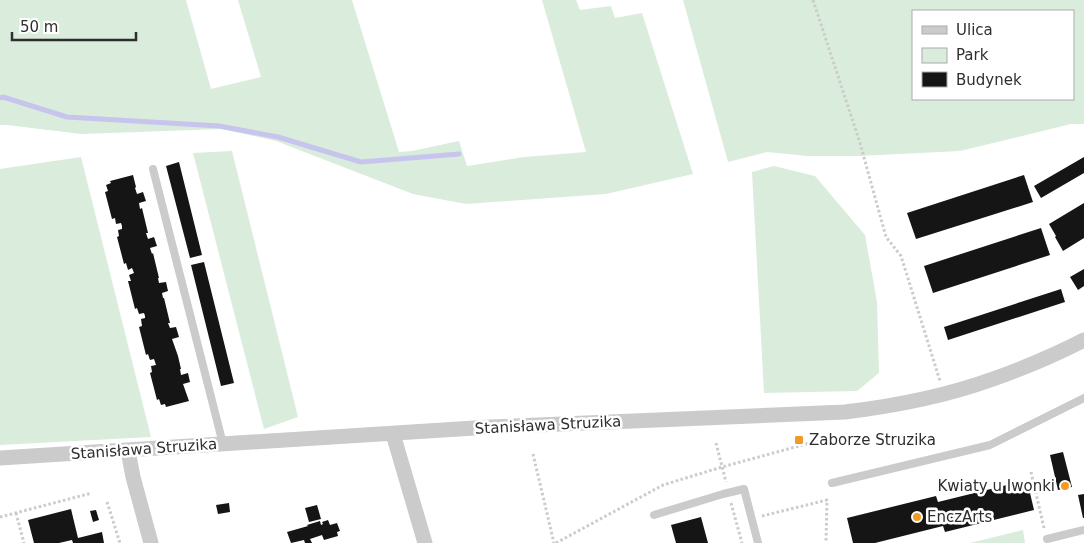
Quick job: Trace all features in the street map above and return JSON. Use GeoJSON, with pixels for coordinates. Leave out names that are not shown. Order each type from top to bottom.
{"type":"FeatureCollection","features":[{"type":"Feature","properties":{"kind":"street","name":"Stanisława Struzika"},"geometry":{"type":"LineString","coordinates":[[0,458],[490,427],[845,412],[944,394],[993,380],[1084,341]]}},
{"type":"Feature","properties":{"kind":"street"},"geometry":{"type":"LineString","coordinates":[[393,434],[425,543]]}},
{"type":"Feature","properties":{"kind":"street"},"geometry":{"type":"LineString","coordinates":[[128,451],[150,543]]}},
{"type":"Feature","properties":{"kind":"lane"},"geometry":{"type":"LineString","coordinates":[[153,169],[223,444]]}},
{"type":"Feature","properties":{"kind":"lane"},"geometry":{"type":"LineString","coordinates":[[832,483],[990,446],[1084,398]]}},
{"type":"Feature","properties":{"kind":"lane"},"geometry":{"type":"LineString","coordinates":[[654,515],[744,489],[758,543]]}},
{"type":"Feature","properties":{"kind":"lane"},"geometry":{"type":"LineString","coordinates":[[1047,539],[1084,530]]}},
{"type":"Feature","properties":{"kind":"path"},"geometry":{"type":"LineString","coordinates":[[813,0],[860,143],[886,236],[902,256],[944,394]]}},
{"type":"Feature","properties":{"kind":"path"},"geometry":{"type":"LineString","coordinates":[[533,454],[555,543],[663,485],[821,440]]}},
{"type":"Feature","properties":{"kind":"path"},"geometry":{"type":"LineString","coordinates":[[1031,472],[1047,539]]}},
{"type":"Feature","properties":{"kind":"path"},"geometry":{"type":"LineString","coordinates":[[0,517],[92,493]]}},
{"type":"Feature","properties":{"kind":"path"},"geometry":{"type":"LineString","coordinates":[[767,515],[827,500],[826,543]]}},
{"type":"Feature","properties":{"kind":"path"},"geometry":{"type":"LineString","coordinates":[[107,502],[120,543]]}},
{"type":"Feature","properties":{"kind":"path"},"geometry":{"type":"LineString","coordinates":[[16,513],[24,543]]}},
{"type":"Feature","properties":{"kind":"green space"},"geometry":{"type":"Polygon","coordinates":[[[0,0],[186,0],[211,89],[261,77],[238,0],[352,0],[399,152],[459,141],[467,166],[524,157],[586,152],[542,0],[576,0],[580,10],[611,6],[615,18],[642,13],[693,174],[606,194],[466,204],[413,194],[276,141],[222,129],[81,134],[0,125],[0,0]]]}},
{"type":"Feature","properties":{"kind":"green space"},"geometry":{"type":"Polygon","coordinates":[[[683,0],[1084,0],[1084,124],[1071,124],[960,151],[858,156],[807,156],[767,152],[728,162],[683,0]]]}},
{"type":"Feature","properties":{"kind":"green space"},"geometry":{"type":"Polygon","coordinates":[[[232,151],[298,417],[264,429],[193,153],[232,151]]]}},
{"type":"Feature","properties":{"kind":"green space"},"geometry":{"type":"Polygon","coordinates":[[[81,157],[151,437],[0,445],[0,169],[81,157]]]}},
{"type":"Feature","properties":{"kind":"green space"},"geometry":{"type":"Polygon","coordinates":[[[774,166],[815,176],[865,235],[877,302],[879,373],[857,391],[764,393],[752,172],[774,166]]]}},
{"type":"Feature","properties":{"kind":"green space"},"geometry":{"type":"Polygon","coordinates":[[[1023,530],[1025,543],[970,543],[1023,530]]]}},
{"type":"Feature","properties":{"kind":"building"},"geometry":{"type":"Polygon","coordinates":[[[1084,157],[1084,173],[1041,198],[1034,186],[1084,157]]]}},
{"type":"Feature","properties":{"kind":"building"},"geometry":{"type":"Polygon","coordinates":[[[179,162],[202,255],[190,258],[166,166],[179,162]]]}},
{"type":"Feature","properties":{"kind":"building"},"geometry":{"type":"Polygon","coordinates":[[[133,175],[137,194],[143,192],[146,201],[139,203],[140,209],[142,208],[148,239],[154,237],[157,246],[150,248],[153,253],[159,283],[166,282],[168,291],[162,293],[170,323],[168,323],[170,328],[176,327],[179,337],[172,339],[178,356],[181,375],[188,373],[190,382],[183,384],[189,401],[166,407],[165,404],[161,405],[159,399],[157,400],[150,373],[152,372],[151,366],[156,365],[154,359],[150,360],[148,354],[146,355],[139,327],[142,326],[141,319],[145,318],[145,316],[144,313],[139,314],[137,308],[135,309],[128,281],[131,281],[129,275],[134,273],[132,268],[128,270],[126,263],[124,264],[117,237],[119,236],[118,230],[122,229],[122,226],[121,223],[116,224],[115,218],[112,219],[105,192],[108,191],[106,185],[111,183],[110,181],[133,175]]]}},
{"type":"Feature","properties":{"kind":"building"},"geometry":{"type":"Polygon","coordinates":[[[1024,175],[1033,202],[916,239],[907,213],[1024,175]]]}},
{"type":"Feature","properties":{"kind":"building"},"geometry":{"type":"Polygon","coordinates":[[[1084,203],[1084,238],[1063,251],[1049,224],[1084,203]]]}},
{"type":"Feature","properties":{"kind":"building"},"geometry":{"type":"Polygon","coordinates":[[[1041,228],[1050,255],[933,293],[924,266],[1041,228]]]}},
{"type":"Feature","properties":{"kind":"building"},"geometry":{"type":"Polygon","coordinates":[[[204,262],[234,383],[221,386],[191,265],[204,262]]]}},
{"type":"Feature","properties":{"kind":"building"},"geometry":{"type":"Polygon","coordinates":[[[1084,269],[1084,286],[1078,290],[1070,277],[1084,269]]]}},
{"type":"Feature","properties":{"kind":"building"},"geometry":{"type":"Polygon","coordinates":[[[1061,289],[1065,302],[948,340],[944,327],[1061,289]]]}},
{"type":"Feature","properties":{"kind":"building"},"geometry":{"type":"Polygon","coordinates":[[[1063,452],[1072,487],[1058,490],[1050,455],[1063,452]]]}},
{"type":"Feature","properties":{"kind":"building"},"geometry":{"type":"Polygon","coordinates":[[[1027,480],[1034,510],[945,532],[943,526],[875,543],[853,543],[847,518],[936,496],[938,502],[1027,480]]]}},
{"type":"Feature","properties":{"kind":"building"},"geometry":{"type":"Polygon","coordinates":[[[1084,494],[1084,518],[1083,518],[1078,495],[1084,494]]]}},
{"type":"Feature","properties":{"kind":"building"},"geometry":{"type":"Polygon","coordinates":[[[229,503],[230,512],[218,514],[216,505],[229,503]]]}},
{"type":"Feature","properties":{"kind":"building"},"geometry":{"type":"Polygon","coordinates":[[[317,505],[321,519],[309,522],[305,508],[317,505]]]}},
{"type":"Feature","properties":{"kind":"building"},"geometry":{"type":"Polygon","coordinates":[[[71,509],[78,538],[102,532],[104,543],[73,543],[72,540],[59,543],[34,543],[28,520],[71,509]]]}},
{"type":"Feature","properties":{"kind":"building"},"geometry":{"type":"Polygon","coordinates":[[[96,510],[99,520],[93,522],[90,511],[96,510]]]}},
{"type":"Feature","properties":{"kind":"building"},"geometry":{"type":"Polygon","coordinates":[[[701,517],[708,543],[676,543],[671,525],[701,517]]]}},
{"type":"Feature","properties":{"kind":"building"},"geometry":{"type":"Polygon","coordinates":[[[328,520],[330,525],[337,523],[340,531],[337,532],[338,536],[324,540],[322,535],[310,539],[312,543],[305,543],[304,540],[291,543],[287,532],[320,521],[321,525],[323,524],[322,522],[328,520]]]}},
{"type":"Feature","properties":{"kind":"waterway"},"geometry":{"type":"LineString","coordinates":[[0,98],[3,97],[67,117],[219,126],[278,137],[361,162],[459,154]]}},
{"type":"Feature","properties":{"kind":"place","name":"Zaborze Struzika"},"geometry":{"type":"Point","coordinates":[799,440]}},
{"type":"Feature","properties":{"kind":"place","name":"Kwiaty u Iwonki"},"geometry":{"type":"Point","coordinates":[1065,486]}},
{"type":"Feature","properties":{"kind":"place","name":"EnczArts"},"geometry":{"type":"Point","coordinates":[917,517]}}]}
